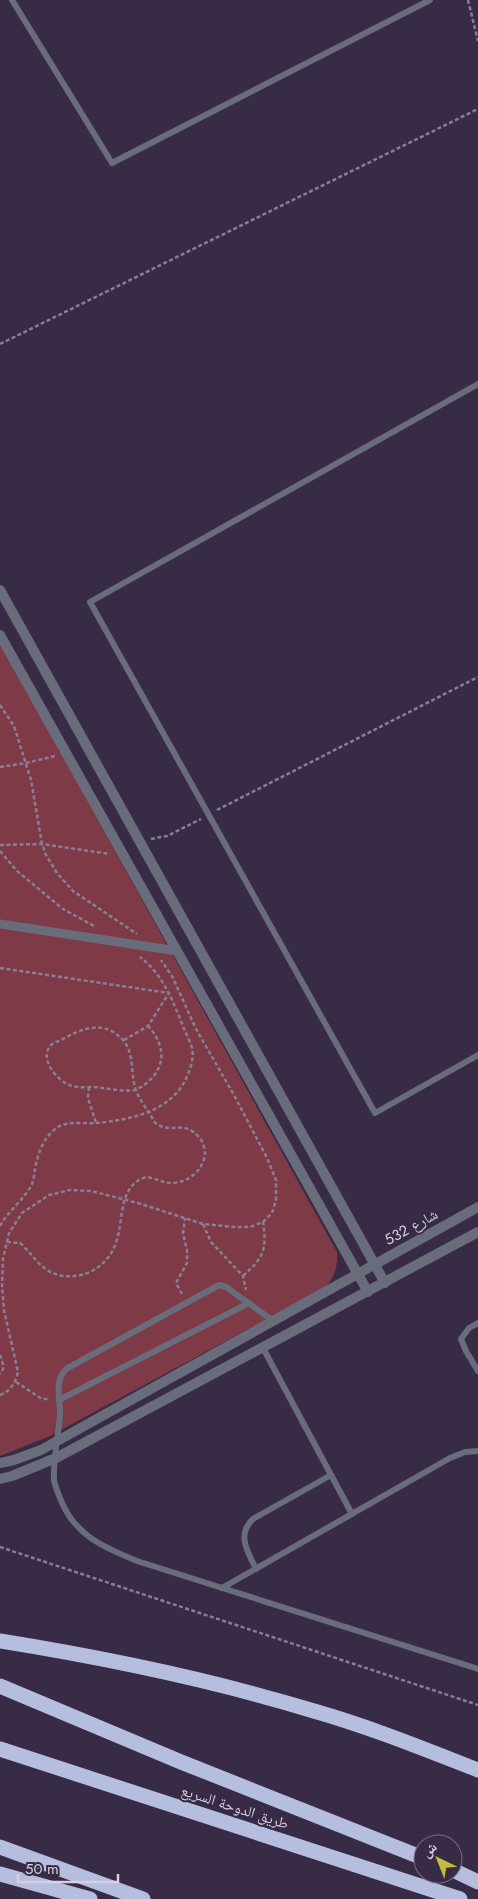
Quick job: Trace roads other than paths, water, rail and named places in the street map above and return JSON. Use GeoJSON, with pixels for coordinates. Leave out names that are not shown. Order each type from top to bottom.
{"type":"FeatureCollection","features":[{"type":"Feature","properties":{"kind":"highway"},"geometry":{"type":"LineString","coordinates":[[0,1641],[170,1673],[277,1700],[389,1736],[478,1770]]}},
{"type":"Feature","properties":{"kind":"highway"},"geometry":{"type":"LineString","coordinates":[[0,1686],[181,1762],[413,1854]]}},
{"type":"Feature","properties":{"kind":"highway","name":"طريق الدوحة السريع"},"geometry":{"type":"LineString","coordinates":[[0,1749],[460,1899]]}},
{"type":"Feature","properties":{"kind":"highway"},"geometry":{"type":"LineString","coordinates":[[0,1847],[143,1899]]}},
{"type":"Feature","properties":{"kind":"highway"},"geometry":{"type":"LineString","coordinates":[[0,1874],[90,1899]]}},
{"type":"Feature","properties":{"kind":"highway"},"geometry":{"type":"LineString","coordinates":[[463,1875],[478,1882]]}},
{"type":"Feature","properties":{"kind":"street"},"geometry":{"type":"LineString","coordinates":[[0,590],[385,1282]]}},
{"type":"Feature","properties":{"kind":"street"},"geometry":{"type":"LineString","coordinates":[[0,635],[368,1292]]}},
{"type":"Feature","properties":{"kind":"street"},"geometry":{"type":"LineString","coordinates":[[0,924],[177,951]]}},
{"type":"Feature","properties":{"kind":"street","name":"شارع 532"},"geometry":{"type":"LineString","coordinates":[[0,1463],[42,1450],[272,1320],[478,1207]]}},
{"type":"Feature","properties":{"kind":"street"},"geometry":{"type":"LineString","coordinates":[[0,1478],[12,1476],[56,1458],[478,1232]]}},
{"type":"Feature","properties":{"kind":"lane"},"geometry":{"type":"LineString","coordinates":[[12,0],[112,163],[430,0]]}},
{"type":"Feature","properties":{"kind":"lane"},"geometry":{"type":"LineString","coordinates":[[478,384],[90,602],[375,1113],[478,1055]]}},
{"type":"Feature","properties":{"kind":"lane"},"geometry":{"type":"LineString","coordinates":[[272,1320],[226,1287],[219,1285],[66,1368],[58,1382],[58,1441],[54,1482],[64,1507],[77,1527],[102,1547],[137,1561],[478,1669]]}},
{"type":"Feature","properties":{"kind":"lane"},"geometry":{"type":"LineString","coordinates":[[59,1400],[249,1303]]}},
{"type":"Feature","properties":{"kind":"lane"},"geometry":{"type":"LineString","coordinates":[[478,1323],[469,1328],[462,1339],[466,1351],[478,1371]]}},
{"type":"Feature","properties":{"kind":"lane"},"geometry":{"type":"LineString","coordinates":[[263,1348],[352,1514]]}},
{"type":"Feature","properties":{"kind":"lane"},"geometry":{"type":"LineString","coordinates":[[222,1588],[450,1458],[465,1452],[478,1451]]}},
{"type":"Feature","properties":{"kind":"lane"},"geometry":{"type":"LineString","coordinates":[[256,1569],[244,1540],[244,1530],[247,1525],[331,1475]]}}]}
